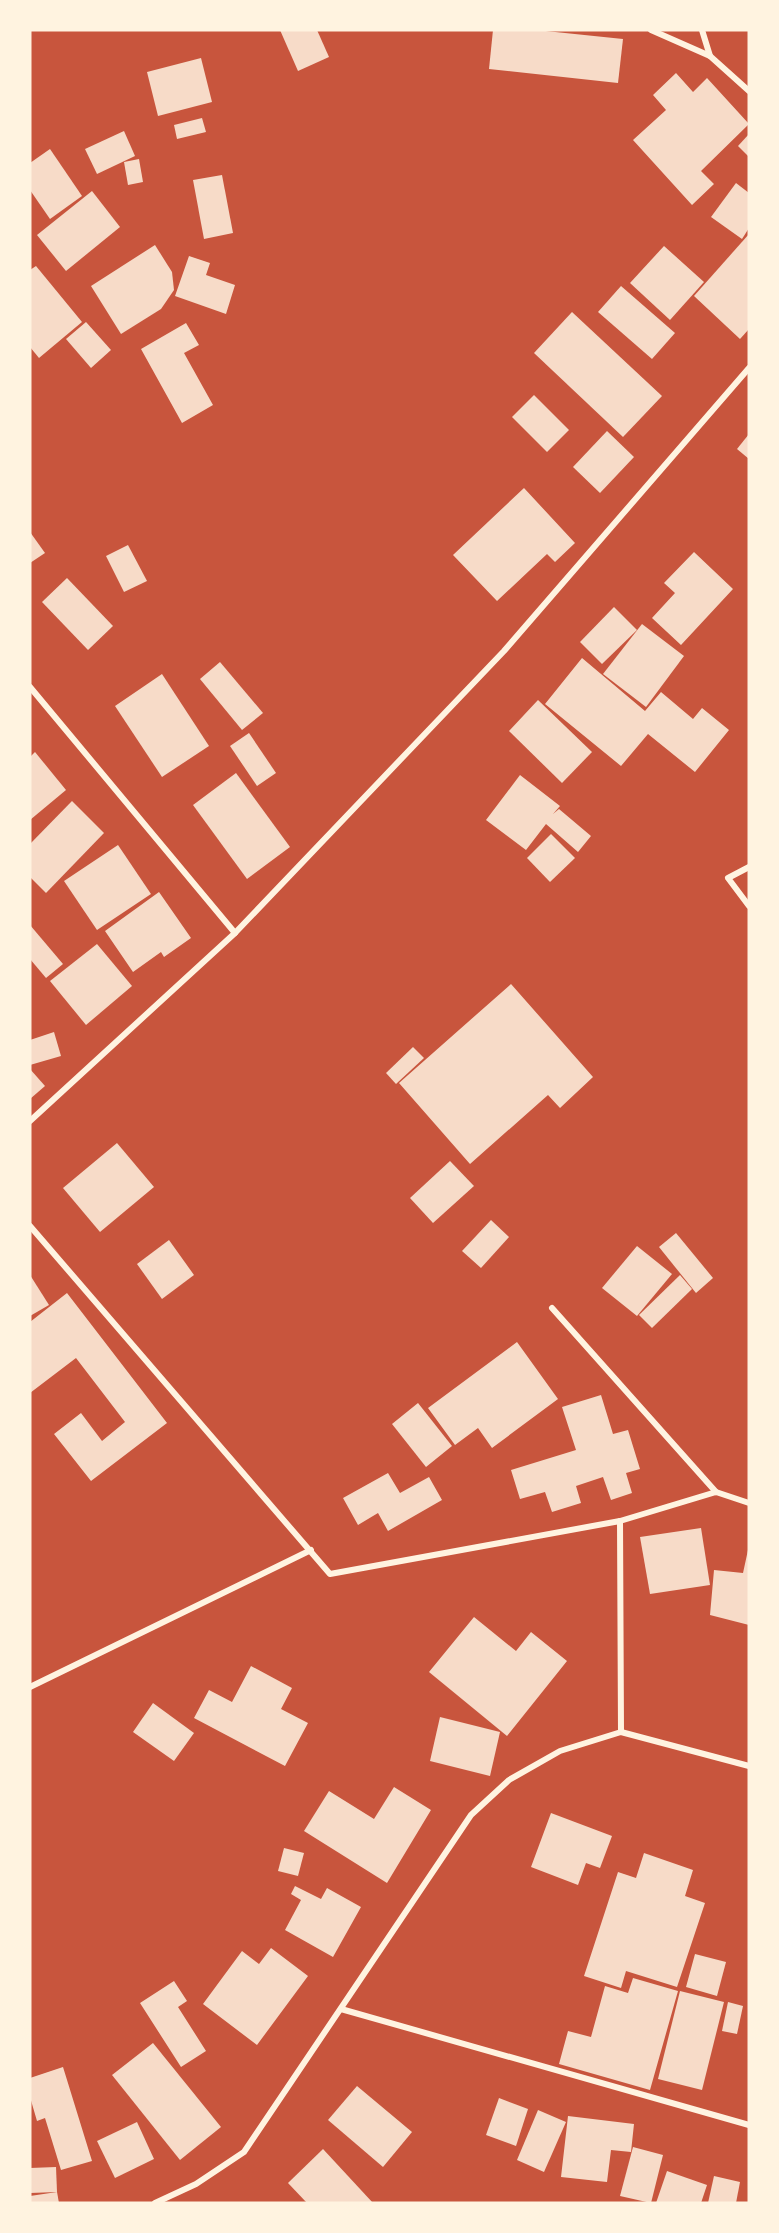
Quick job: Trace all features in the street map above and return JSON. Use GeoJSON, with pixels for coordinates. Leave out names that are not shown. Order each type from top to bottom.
{"type":"FeatureCollection","features":[{"type":"Feature","properties":{"kind":"street"},"geometry":{"type":"LineString","coordinates":[[651,30],[710,56],[749,91]]}},
{"type":"Feature","properties":{"kind":"street"},"geometry":{"type":"LineString","coordinates":[[702,30],[710,56]]}},
{"type":"Feature","properties":{"kind":"street"},"geometry":{"type":"LineString","coordinates":[[30,1121],[235,933],[504,651],[749,368]]}},
{"type":"Feature","properties":{"kind":"street"},"geometry":{"type":"LineString","coordinates":[[30,687],[235,933]]}},
{"type":"Feature","properties":{"kind":"street"},"geometry":{"type":"LineString","coordinates":[[749,867],[728,878],[749,906]]}},
{"type":"Feature","properties":{"kind":"street"},"geometry":{"type":"LineString","coordinates":[[30,1226],[330,1574],[620,1521],[716,1492]]}},
{"type":"Feature","properties":{"kind":"street"},"geometry":{"type":"LineString","coordinates":[[552,1308],[716,1492],[749,1503]]}},
{"type":"Feature","properties":{"kind":"street"},"geometry":{"type":"LineString","coordinates":[[620,1521],[621,1732]]}},
{"type":"Feature","properties":{"kind":"street"},"geometry":{"type":"LineString","coordinates":[[30,1687],[311,1550]]}},
{"type":"Feature","properties":{"kind":"street"},"geometry":{"type":"LineString","coordinates":[[155,2203],[196,2184],[244,2152],[471,1815],[509,1780],[561,1751],[621,1732],[749,1766]]}},
{"type":"Feature","properties":{"kind":"street"},"geometry":{"type":"LineString","coordinates":[[341,2010],[749,2125]]}},
{"type":"Feature","properties":{"kind":"building"},"geometry":{"type":"Polygon","coordinates":[[[280,30],[317,30],[329,57],[298,71],[280,30]]]}},
{"type":"Feature","properties":{"kind":"building"},"geometry":{"type":"Polygon","coordinates":[[[493,30],[536,30],[623,39],[618,83],[489,69],[493,30]]]}},
{"type":"Feature","properties":{"kind":"building"},"geometry":{"type":"Polygon","coordinates":[[[201,58],[212,102],[158,116],[147,72],[201,58]]]}},
{"type":"Feature","properties":{"kind":"building"},"geometry":{"type":"Polygon","coordinates":[[[676,73],[693,92],[707,78],[749,124],[701,171],[714,184],[692,205],[633,140],[666,110],[653,95],[676,73]]]}},
{"type":"Feature","properties":{"kind":"building"},"geometry":{"type":"Polygon","coordinates":[[[202,118],[206,132],[177,139],[174,125],[202,118]]]}},
{"type":"Feature","properties":{"kind":"building"},"geometry":{"type":"Polygon","coordinates":[[[124,131],[135,156],[97,174],[85,149],[124,131]]]}},
{"type":"Feature","properties":{"kind":"building"},"geometry":{"type":"Polygon","coordinates":[[[749,134],[749,157],[738,146],[749,134]]]}},
{"type":"Feature","properties":{"kind":"building"},"geometry":{"type":"Polygon","coordinates":[[[50,149],[82,196],[50,219],[30,190],[30,163],[50,149]]]}},
{"type":"Feature","properties":{"kind":"building"},"geometry":{"type":"Polygon","coordinates":[[[139,159],[143,182],[128,185],[124,162],[139,159]]]}},
{"type":"Feature","properties":{"kind":"building"},"geometry":{"type":"Polygon","coordinates":[[[222,175],[233,233],[204,239],[193,180],[222,175]]]}},
{"type":"Feature","properties":{"kind":"building"},"geometry":{"type":"Polygon","coordinates":[[[736,183],[749,193],[749,228],[742,239],[711,217],[736,183]]]}},
{"type":"Feature","properties":{"kind":"building"},"geometry":{"type":"Polygon","coordinates":[[[92,191],[120,227],[66,271],[37,235],[92,191]]]}},
{"type":"Feature","properties":{"kind":"building"},"geometry":{"type":"Polygon","coordinates":[[[749,234],[749,329],[740,339],[694,296],[749,234]]]}},
{"type":"Feature","properties":{"kind":"building"},"geometry":{"type":"Polygon","coordinates":[[[155,245],[172,272],[174,290],[161,309],[121,334],[91,286],[155,245]]]}},
{"type":"Feature","properties":{"kind":"building"},"geometry":{"type":"Polygon","coordinates":[[[664,246],[704,282],[670,320],[630,283],[664,246]]]}},
{"type":"Feature","properties":{"kind":"building"},"geometry":{"type":"Polygon","coordinates":[[[189,256],[210,263],[206,275],[235,285],[226,314],[175,296],[189,256]]]}},
{"type":"Feature","properties":{"kind":"building"},"geometry":{"type":"Polygon","coordinates":[[[36,266],[82,322],[39,358],[30,347],[30,270],[36,266]]]}},
{"type":"Feature","properties":{"kind":"building"},"geometry":{"type":"Polygon","coordinates":[[[621,286],[675,333],[652,359],[598,312],[621,286]]]}},
{"type":"Feature","properties":{"kind":"building"},"geometry":{"type":"Polygon","coordinates":[[[572,312],[662,396],[623,437],[534,353],[572,312]]]}},
{"type":"Feature","properties":{"kind":"building"},"geometry":{"type":"Polygon","coordinates":[[[86,322],[111,350],[91,368],[66,339],[86,322]]]}},
{"type":"Feature","properties":{"kind":"building"},"geometry":{"type":"Polygon","coordinates":[[[186,323],[199,345],[184,353],[213,405],[182,423],[141,349],[186,323]]]}},
{"type":"Feature","properties":{"kind":"building"},"geometry":{"type":"Polygon","coordinates":[[[534,395],[569,430],[547,452],[512,417],[534,395]]]}},
{"type":"Feature","properties":{"kind":"building"},"geometry":{"type":"Polygon","coordinates":[[[607,431],[634,457],[600,493],[573,467],[607,431]]]}},
{"type":"Feature","properties":{"kind":"building"},"geometry":{"type":"Polygon","coordinates":[[[749,434],[749,459],[737,449],[749,434]]]}},
{"type":"Feature","properties":{"kind":"building"},"geometry":{"type":"Polygon","coordinates":[[[524,488],[575,543],[555,562],[547,554],[497,601],[453,555],[524,488]]]}},
{"type":"Feature","properties":{"kind":"building"},"geometry":{"type":"Polygon","coordinates":[[[30,532],[45,553],[30,563],[30,532]]]}},
{"type":"Feature","properties":{"kind":"building"},"geometry":{"type":"Polygon","coordinates":[[[128,545],[147,581],[124,592],[106,556],[128,545]]]}},
{"type":"Feature","properties":{"kind":"building"},"geometry":{"type":"Polygon","coordinates":[[[694,552],[733,589],[681,645],[652,618],[675,593],[664,583],[694,552]]]}},
{"type":"Feature","properties":{"kind":"building"},"geometry":{"type":"Polygon","coordinates":[[[67,578],[113,626],[88,650],[42,602],[67,578]]]}},
{"type":"Feature","properties":{"kind":"building"},"geometry":{"type":"Polygon","coordinates":[[[614,607],[637,630],[602,664],[580,642],[614,607]]]}},
{"type":"Feature","properties":{"kind":"building"},"geometry":{"type":"Polygon","coordinates":[[[642,624],[684,656],[646,707],[603,674],[642,624]]]}},
{"type":"Feature","properties":{"kind":"building"},"geometry":{"type":"Polygon","coordinates":[[[582,658],[645,711],[661,692],[693,719],[702,708],[729,730],[695,772],[648,734],[621,766],[545,704],[582,658]]]}},
{"type":"Feature","properties":{"kind":"building"},"geometry":{"type":"Polygon","coordinates":[[[220,662],[263,713],[242,730],[200,679],[220,662]]]}},
{"type":"Feature","properties":{"kind":"building"},"geometry":{"type":"Polygon","coordinates":[[[162,674],[209,746],[162,777],[115,706],[162,674]]]}},
{"type":"Feature","properties":{"kind":"building"},"geometry":{"type":"Polygon","coordinates":[[[538,700],[592,752],[562,783],[509,731],[538,700]]]}},
{"type":"Feature","properties":{"kind":"building"},"geometry":{"type":"Polygon","coordinates":[[[249,733],[276,773],[257,786],[230,746],[249,733]]]}},
{"type":"Feature","properties":{"kind":"building"},"geometry":{"type":"Polygon","coordinates":[[[35,752],[66,790],[30,820],[30,757],[35,752]]]}},
{"type":"Feature","properties":{"kind":"building"},"geometry":{"type":"Polygon","coordinates":[[[236,773],[290,847],[247,879],[193,805],[236,773]]]}},
{"type":"Feature","properties":{"kind":"building"},"geometry":{"type":"Polygon","coordinates":[[[520,775],[560,806],[553,814],[559,809],[591,836],[578,852],[546,824],[526,850],[486,820],[520,775]]]}},
{"type":"Feature","properties":{"kind":"building"},"geometry":{"type":"Polygon","coordinates":[[[72,801],[104,833],[46,893],[30,877],[30,844],[72,801]]]}},
{"type":"Feature","properties":{"kind":"building"},"geometry":{"type":"Polygon","coordinates":[[[551,834],[575,858],[550,882],[527,858],[551,834]]]}},
{"type":"Feature","properties":{"kind":"building"},"geometry":{"type":"Polygon","coordinates":[[[118,845],[151,894],[97,930],[64,881],[118,845]]]}},
{"type":"Feature","properties":{"kind":"building"},"geometry":{"type":"Polygon","coordinates":[[[159,892],[191,938],[164,957],[161,952],[133,972],[105,931],[159,892]]]}},
{"type":"Feature","properties":{"kind":"building"},"geometry":{"type":"Polygon","coordinates":[[[30,925],[63,964],[46,978],[30,959],[30,925]]]}},
{"type":"Feature","properties":{"kind":"building"},"geometry":{"type":"Polygon","coordinates":[[[97,944],[132,986],[86,1025],[50,981],[97,944]]]}},
{"type":"Feature","properties":{"kind":"building"},"geometry":{"type":"Polygon","coordinates":[[[511,984],[593,1077],[560,1108],[548,1095],[470,1164],[399,1083],[511,984]]]}},
{"type":"Feature","properties":{"kind":"building"},"geometry":{"type":"Polygon","coordinates":[[[54,1032],[61,1056],[30,1065],[30,1040],[54,1032]]]}},
{"type":"Feature","properties":{"kind":"building"},"geometry":{"type":"Polygon","coordinates":[[[413,1047],[424,1058],[396,1084],[386,1073],[413,1047]]]}},
{"type":"Feature","properties":{"kind":"building"},"geometry":{"type":"Polygon","coordinates":[[[30,1069],[45,1086],[30,1099],[30,1069]]]}},
{"type":"Feature","properties":{"kind":"building"},"geometry":{"type":"Polygon","coordinates":[[[117,1143],[154,1187],[100,1232],[63,1188],[117,1143]]]}},
{"type":"Feature","properties":{"kind":"building"},"geometry":{"type":"Polygon","coordinates":[[[450,1161],[474,1186],[433,1223],[410,1198],[450,1161]]]}},
{"type":"Feature","properties":{"kind":"building"},"geometry":{"type":"Polygon","coordinates":[[[491,1220],[509,1237],[481,1268],[462,1251],[491,1220]]]}},
{"type":"Feature","properties":{"kind":"building"},"geometry":{"type":"Polygon","coordinates":[[[676,1233],[713,1278],[696,1293],[659,1247],[676,1233]]]}},
{"type":"Feature","properties":{"kind":"building"},"geometry":{"type":"Polygon","coordinates":[[[169,1240],[194,1275],[162,1299],[137,1264],[169,1240]]]}},
{"type":"Feature","properties":{"kind":"building"},"geometry":{"type":"Polygon","coordinates":[[[637,1246],[672,1274],[637,1316],[602,1288],[637,1246]]]}},
{"type":"Feature","properties":{"kind":"building"},"geometry":{"type":"Polygon","coordinates":[[[30,1275],[49,1305],[30,1316],[30,1275]]]}},
{"type":"Feature","properties":{"kind":"building"},"geometry":{"type":"Polygon","coordinates":[[[680,1275],[692,1289],[652,1328],[639,1315],[680,1275]]]}},
{"type":"Feature","properties":{"kind":"building"},"geometry":{"type":"Polygon","coordinates":[[[67,1293],[167,1423],[91,1481],[54,1434],[81,1413],[102,1441],[125,1422],[76,1358],[30,1393],[30,1322],[67,1293]]]}},
{"type":"Feature","properties":{"kind":"building"},"geometry":{"type":"Polygon","coordinates":[[[517,1342],[558,1399],[492,1448],[478,1428],[455,1445],[428,1408],[517,1342]]]}},
{"type":"Feature","properties":{"kind":"building"},"geometry":{"type":"Polygon","coordinates":[[[601,1395],[613,1434],[628,1430],[640,1469],[626,1473],[632,1493],[611,1500],[603,1477],[576,1486],[581,1503],[552,1512],[545,1492],[520,1499],[511,1470],[576,1450],[562,1407],[601,1395]]]}},
{"type":"Feature","properties":{"kind":"building"},"geometry":{"type":"Polygon","coordinates":[[[418,1403],[452,1446],[426,1467],[392,1424],[418,1403]]]}},
{"type":"Feature","properties":{"kind":"building"},"geometry":{"type":"Polygon","coordinates":[[[388,1473],[400,1493],[429,1477],[442,1500],[388,1531],[378,1513],[358,1525],[343,1498],[388,1473]]]}},
{"type":"Feature","properties":{"kind":"building"},"geometry":{"type":"Polygon","coordinates":[[[701,1528],[710,1585],[650,1594],[640,1537],[701,1528]]]}},
{"type":"Feature","properties":{"kind":"building"},"geometry":{"type":"Polygon","coordinates":[[[748,1550],[749,1625],[710,1615],[714,1570],[743,1573],[748,1550]]]}},
{"type":"Feature","properties":{"kind":"building"},"geometry":{"type":"Polygon","coordinates":[[[474,1617],[516,1651],[531,1632],[567,1661],[507,1736],[429,1672],[474,1617]]]}},
{"type":"Feature","properties":{"kind":"building"},"geometry":{"type":"Polygon","coordinates":[[[251,1666],[292,1688],[281,1709],[308,1723],[285,1766],[194,1718],[209,1690],[232,1702],[251,1666]]]}},
{"type":"Feature","properties":{"kind":"building"},"geometry":{"type":"Polygon","coordinates":[[[153,1703],[194,1733],[174,1761],[133,1732],[153,1703]]]}},
{"type":"Feature","properties":{"kind":"building"},"geometry":{"type":"Polygon","coordinates":[[[440,1717],[500,1732],[490,1776],[430,1761],[440,1717]]]}},
{"type":"Feature","properties":{"kind":"building"},"geometry":{"type":"Polygon","coordinates":[[[394,1787],[431,1810],[387,1883],[304,1831],[329,1791],[374,1819],[394,1787]]]}},
{"type":"Feature","properties":{"kind":"building"},"geometry":{"type":"Polygon","coordinates":[[[551,1813],[612,1836],[600,1868],[586,1863],[578,1885],[531,1867],[551,1813]]]}},
{"type":"Feature","properties":{"kind":"building"},"geometry":{"type":"Polygon","coordinates":[[[284,1848],[304,1853],[298,1876],[278,1871],[284,1848]]]}},
{"type":"Feature","properties":{"kind":"building"},"geometry":{"type":"Polygon","coordinates":[[[644,1853],[693,1870],[685,1896],[705,1903],[677,1987],[626,1971],[621,1988],[584,1976],[618,1872],[636,1878],[644,1853]]]}},
{"type":"Feature","properties":{"kind":"building"},"geometry":{"type":"Polygon","coordinates":[[[295,1886],[321,1899],[327,1888],[361,1907],[333,1957],[285,1930],[301,1900],[291,1894],[295,1886]]]}},
{"type":"Feature","properties":{"kind":"building"},"geometry":{"type":"Polygon","coordinates":[[[271,1948],[308,1976],[257,2045],[203,2004],[242,1951],[259,1964],[271,1948]]]}},
{"type":"Feature","properties":{"kind":"building"},"geometry":{"type":"Polygon","coordinates":[[[695,1954],[726,1962],[717,1996],[686,1987],[695,1954]]]}},
{"type":"Feature","properties":{"kind":"building"},"geometry":{"type":"Polygon","coordinates":[[[633,1978],[678,1991],[650,2090],[559,2064],[568,2031],[591,2037],[605,1986],[628,1993],[633,1978]]]}},
{"type":"Feature","properties":{"kind":"building"},"geometry":{"type":"Polygon","coordinates":[[[174,1981],[187,2001],[178,2007],[206,2051],[181,2067],[140,2003],[174,1981]]]}},
{"type":"Feature","properties":{"kind":"building"},"geometry":{"type":"Polygon","coordinates":[[[680,1991],[724,2002],[702,2090],[658,2079],[680,1991]]]}},
{"type":"Feature","properties":{"kind":"building"},"geometry":{"type":"Polygon","coordinates":[[[728,2002],[743,2006],[737,2034],[722,2031],[728,2002]]]}},
{"type":"Feature","properties":{"kind":"building"},"geometry":{"type":"Polygon","coordinates":[[[153,2043],[221,2127],[180,2160],[112,2075],[153,2043]]]}},
{"type":"Feature","properties":{"kind":"building"},"geometry":{"type":"Polygon","coordinates":[[[63,2067],[92,2161],[61,2170],[45,2118],[37,2121],[30,2097],[30,2078],[63,2067]]]}},
{"type":"Feature","properties":{"kind":"building"},"geometry":{"type":"Polygon","coordinates":[[[357,2086],[412,2132],[383,2167],[328,2120],[357,2086]]]}},
{"type":"Feature","properties":{"kind":"building"},"geometry":{"type":"Polygon","coordinates":[[[499,2098],[528,2109],[516,2146],[486,2135],[499,2098]]]}},
{"type":"Feature","properties":{"kind":"building"},"geometry":{"type":"Polygon","coordinates":[[[538,2110],[566,2122],[544,2172],[517,2160],[538,2110]]]}},
{"type":"Feature","properties":{"kind":"building"},"geometry":{"type":"Polygon","coordinates":[[[568,2116],[634,2124],[631,2152],[611,2150],[607,2182],[561,2177],[568,2116]]]}},
{"type":"Feature","properties":{"kind":"building"},"geometry":{"type":"Polygon","coordinates":[[[137,2122],[154,2159],[115,2178],[97,2141],[137,2122]]]}},
{"type":"Feature","properties":{"kind":"building"},"geometry":{"type":"Polygon","coordinates":[[[633,2147],[663,2155],[651,2203],[620,2196],[633,2147]]]}},
{"type":"Feature","properties":{"kind":"building"},"geometry":{"type":"Polygon","coordinates":[[[323,2149],[373,2203],[307,2203],[288,2183],[323,2149]]]}},
{"type":"Feature","properties":{"kind":"building"},"geometry":{"type":"Polygon","coordinates":[[[56,2167],[57,2192],[30,2193],[30,2168],[56,2167]]]}},
{"type":"Feature","properties":{"kind":"building"},"geometry":{"type":"Polygon","coordinates":[[[667,2171],[707,2185],[701,2203],[656,2203],[667,2171]]]}},
{"type":"Feature","properties":{"kind":"building"},"geometry":{"type":"Polygon","coordinates":[[[714,2176],[740,2182],[736,2203],[708,2203],[714,2176]]]}},
{"type":"Feature","properties":{"kind":"building"},"geometry":{"type":"Polygon","coordinates":[[[57,2192],[59,2203],[30,2203],[30,2196],[57,2192]]]}}]}
